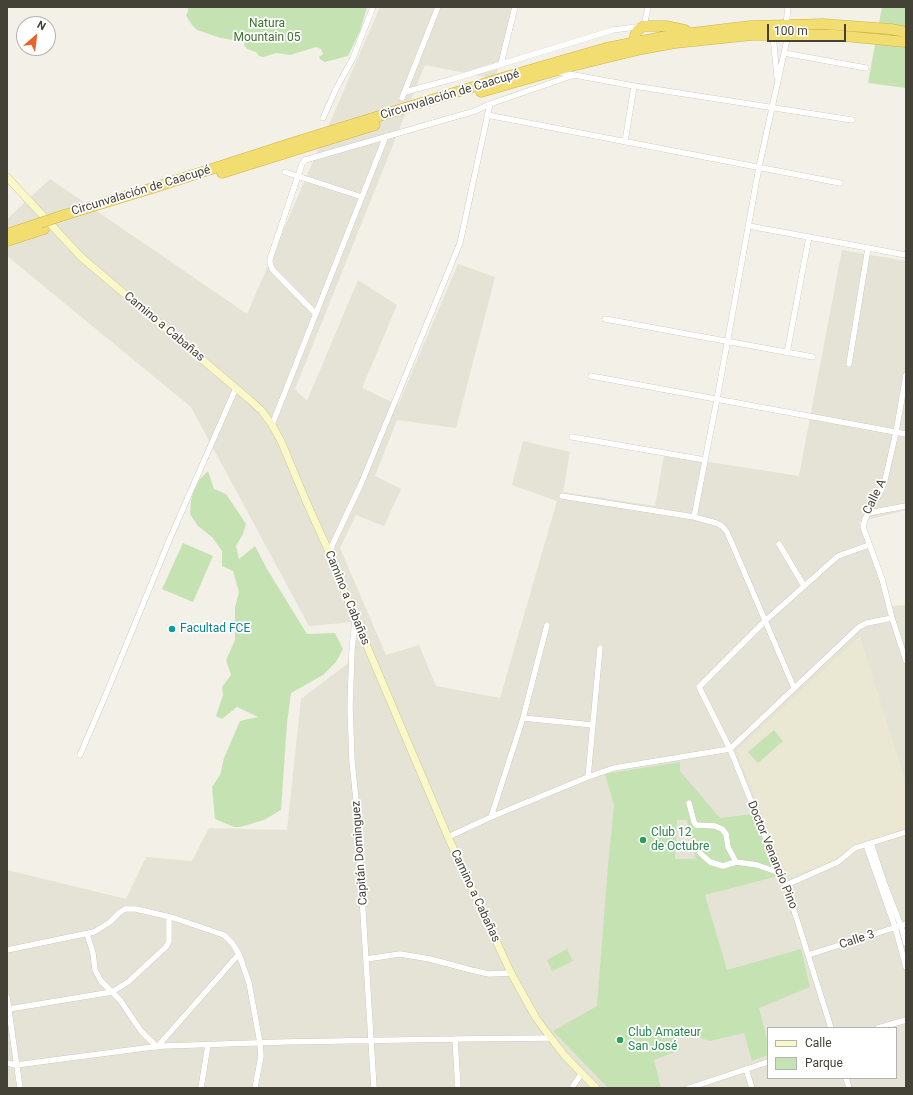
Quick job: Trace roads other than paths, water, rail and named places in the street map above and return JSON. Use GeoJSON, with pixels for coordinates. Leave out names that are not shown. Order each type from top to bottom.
{"type":"FeatureCollection","features":[{"type":"Feature","properties":{"kind":"highway","name":"Circunvalación de Caacupé"},"geometry":{"type":"LineString","coordinates":[[62,219],[490,89],[642,49],[675,43],[752,35],[773,35],[787,30],[823,24],[891,29],[906,32]]}},
{"type":"Feature","properties":{"kind":"highway"},"geometry":{"type":"LineString","coordinates":[[635,42],[635,35],[638,30],[644,26],[666,26],[693,32]]}},
{"type":"Feature","properties":{"kind":"highway","name":"Circunvalación de Caacupé"},"geometry":{"type":"LineString","coordinates":[[7,241],[42,226],[160,186],[502,78],[606,48],[693,32],[750,26],[906,42]]}},
{"type":"Feature","properties":{"kind":"highway","name":"Circunvalación de Caacupé"},"geometry":{"type":"LineString","coordinates":[[7,234],[42,226]]}},
{"type":"Feature","properties":{"kind":"street"},"geometry":{"type":"LineString","coordinates":[[323,118],[336,88],[352,58],[373,7]]}},
{"type":"Feature","properties":{"kind":"street"},"geometry":{"type":"LineString","coordinates":[[402,98],[438,7]]}},
{"type":"Feature","properties":{"kind":"street"},"geometry":{"type":"LineString","coordinates":[[501,64],[514,7]]}},
{"type":"Feature","properties":{"kind":"street"},"geometry":{"type":"LineString","coordinates":[[405,92],[453,79],[613,30],[644,26],[648,7]]}},
{"type":"Feature","properties":{"kind":"street"},"geometry":{"type":"LineString","coordinates":[[694,517],[760,167],[784,53],[788,7]]}},
{"type":"Feature","properties":{"kind":"street"},"geometry":{"type":"LineString","coordinates":[[773,35],[778,81]]}},
{"type":"Feature","properties":{"kind":"street"},"geometry":{"type":"LineString","coordinates":[[784,53],[866,68]]}},
{"type":"Feature","properties":{"kind":"street"},"geometry":{"type":"LineString","coordinates":[[555,71],[634,86],[852,120]]}},
{"type":"Feature","properties":{"kind":"street"},"geometry":{"type":"LineString","coordinates":[[316,314],[272,269],[270,263],[270,259],[302,164],[306,160],[474,111],[574,75]]}},
{"type":"Feature","properties":{"kind":"street"},"geometry":{"type":"LineString","coordinates":[[625,142],[634,86]]}},
{"type":"Feature","properties":{"kind":"street"},"geometry":{"type":"LineString","coordinates":[[329,552],[364,477],[460,243],[490,104]]}},
{"type":"Feature","properties":{"kind":"street"},"geometry":{"type":"LineString","coordinates":[[487,115],[840,183]]}},
{"type":"Feature","properties":{"kind":"street"},"geometry":{"type":"LineString","coordinates":[[272,424],[386,136]]}},
{"type":"Feature","properties":{"kind":"street"},"geometry":{"type":"LineString","coordinates":[[285,172],[362,197]]}},
{"type":"Feature","properties":{"kind":"street","name":"Camino a Cabañas"},"geometry":{"type":"LineString","coordinates":[[7,178],[81,257],[236,388],[262,411],[272,424],[281,441],[329,552],[355,618],[448,837],[511,973],[536,1018],[550,1038],[581,1074],[596,1088]]}},
{"type":"Feature","properties":{"kind":"street"},"geometry":{"type":"LineString","coordinates":[[749,226],[906,255]]}},
{"type":"Feature","properties":{"kind":"street"},"geometry":{"type":"LineString","coordinates":[[787,353],[809,237]]}},
{"type":"Feature","properties":{"kind":"street"},"geometry":{"type":"LineString","coordinates":[[849,364],[868,248]]}},
{"type":"Feature","properties":{"kind":"street"},"geometry":{"type":"LineString","coordinates":[[605,319],[813,357]]}},
{"type":"Feature","properties":{"kind":"street","name":"Calle A"},"geometry":{"type":"LineString","coordinates":[[906,375],[896,432],[885,480],[881,491],[865,519],[863,527],[882,579],[892,618],[905,654],[906,661]]}},
{"type":"Feature","properties":{"kind":"street"},"geometry":{"type":"LineString","coordinates":[[591,376],[906,434]]}},
{"type":"Feature","properties":{"kind":"street"},"geometry":{"type":"LineString","coordinates":[[80,755],[171,536],[236,388]]}},
{"type":"Feature","properties":{"kind":"street"},"geometry":{"type":"LineString","coordinates":[[572,437],[705,460]]}},
{"type":"Feature","properties":{"kind":"street"},"geometry":{"type":"LineString","coordinates":[[562,496],[694,517],[716,522],[722,526],[727,532],[794,688]]}},
{"type":"Feature","properties":{"kind":"street"},"geometry":{"type":"LineString","coordinates":[[868,513],[906,506]]}},
{"type":"Feature","properties":{"kind":"street"},"geometry":{"type":"LineString","coordinates":[[779,544],[804,586]]}},
{"type":"Feature","properties":{"kind":"street"},"geometry":{"type":"LineString","coordinates":[[765,621],[838,556],[869,545]]}},
{"type":"Feature","properties":{"kind":"street","name":"Capitán Dominguez"},"geometry":{"type":"LineString","coordinates":[[355,618],[352,650],[350,707],[352,761],[356,800],[374,1088]]}},
{"type":"Feature","properties":{"kind":"street"},"geometry":{"type":"LineString","coordinates":[[448,837],[491,817],[588,777],[614,768],[730,749],[860,627],[867,623],[892,618]]}},
{"type":"Feature","properties":{"kind":"street","name":"Doctor Venancio Pino"},"geometry":{"type":"LineString","coordinates":[[765,621],[698,687],[730,749],[780,874],[786,885],[831,1027]]}},
{"type":"Feature","properties":{"kind":"street"},"geometry":{"type":"LineString","coordinates":[[491,817],[523,718],[547,624]]}},
{"type":"Feature","properties":{"kind":"street"},"geometry":{"type":"LineString","coordinates":[[588,777],[600,648]]}},
{"type":"Feature","properties":{"kind":"street"},"geometry":{"type":"LineString","coordinates":[[523,718],[593,725]]}},
{"type":"Feature","properties":{"kind":"street"},"geometry":{"type":"LineString","coordinates":[[689,803],[696,825],[715,826],[722,829],[726,834],[728,847],[736,862]]}},
{"type":"Feature","properties":{"kind":"street"},"geometry":{"type":"LineString","coordinates":[[786,885],[838,862],[855,848],[906,832]]}},
{"type":"Feature","properties":{"kind":"street"},"geometry":{"type":"LineString","coordinates":[[869,844],[901,926],[906,944]]}},
{"type":"Feature","properties":{"kind":"street"},"geometry":{"type":"LineString","coordinates":[[700,853],[710,862],[724,866],[736,862],[757,865],[780,874]]}},
{"type":"Feature","properties":{"kind":"street"},"geometry":{"type":"LineString","coordinates":[[7,950],[94,932],[110,922],[119,913],[125,910],[136,909],[169,917],[224,936],[232,943],[239,954],[249,983],[261,1056],[255,1088]]}},
{"type":"Feature","properties":{"kind":"street"},"geometry":{"type":"LineString","coordinates":[[9,1009],[112,992],[128,982],[166,947],[169,941],[169,917]]}},
{"type":"Feature","properties":{"kind":"street"},"geometry":{"type":"LineString","coordinates":[[901,926],[906,967]]}},
{"type":"Feature","properties":{"kind":"street","name":"Calle 3"},"geometry":{"type":"LineString","coordinates":[[808,956],[901,926]]}},
{"type":"Feature","properties":{"kind":"street"},"geometry":{"type":"LineString","coordinates":[[87,934],[93,953],[95,970],[101,981],[120,1000],[142,1031],[157,1047]]}},
{"type":"Feature","properties":{"kind":"street"},"geometry":{"type":"LineString","coordinates":[[157,1047],[239,954]]}},
{"type":"Feature","properties":{"kind":"street"},"geometry":{"type":"LineString","coordinates":[[366,959],[400,954],[430,959],[489,974],[511,973]]}},
{"type":"Feature","properties":{"kind":"street"},"geometry":{"type":"LineString","coordinates":[[7,996],[20,1088]]}},
{"type":"Feature","properties":{"kind":"street"},"geometry":{"type":"LineString","coordinates":[[882,1027],[906,1020]]}},
{"type":"Feature","properties":{"kind":"street"},"geometry":{"type":"LineString","coordinates":[[7,1064],[16,1065],[157,1047],[372,1040],[550,1038]]}},
{"type":"Feature","properties":{"kind":"street"},"geometry":{"type":"LineString","coordinates":[[455,1039],[458,1088]]}},
{"type":"Feature","properties":{"kind":"street"},"geometry":{"type":"LineString","coordinates":[[201,1088],[208,1045]]}},
{"type":"Feature","properties":{"kind":"street"},"geometry":{"type":"LineString","coordinates":[[689,1088],[767,1062]]}},
{"type":"Feature","properties":{"kind":"street"},"geometry":{"type":"LineString","coordinates":[[746,1069],[752,1088]]}},
{"type":"Feature","properties":{"kind":"street"},"geometry":{"type":"LineString","coordinates":[[573,1088],[581,1074]]}},
{"type":"Feature","properties":{"kind":"place","name":"Facultad FCE"},"geometry":{"type":"Point","coordinates":[172,629]}},
{"type":"Feature","properties":{"kind":"place","name":"Club 12 de Octubre"},"geometry":{"type":"Point","coordinates":[643,840]}},
{"type":"Feature","properties":{"kind":"place","name":"Club Amateur San José"},"geometry":{"type":"Point","coordinates":[620,1040]}},
{"type":"Feature","properties":{"kind":"park label","name":"Natura Mountain 05"},"geometry":{"type":"Point","coordinates":[267,31]}}]}
